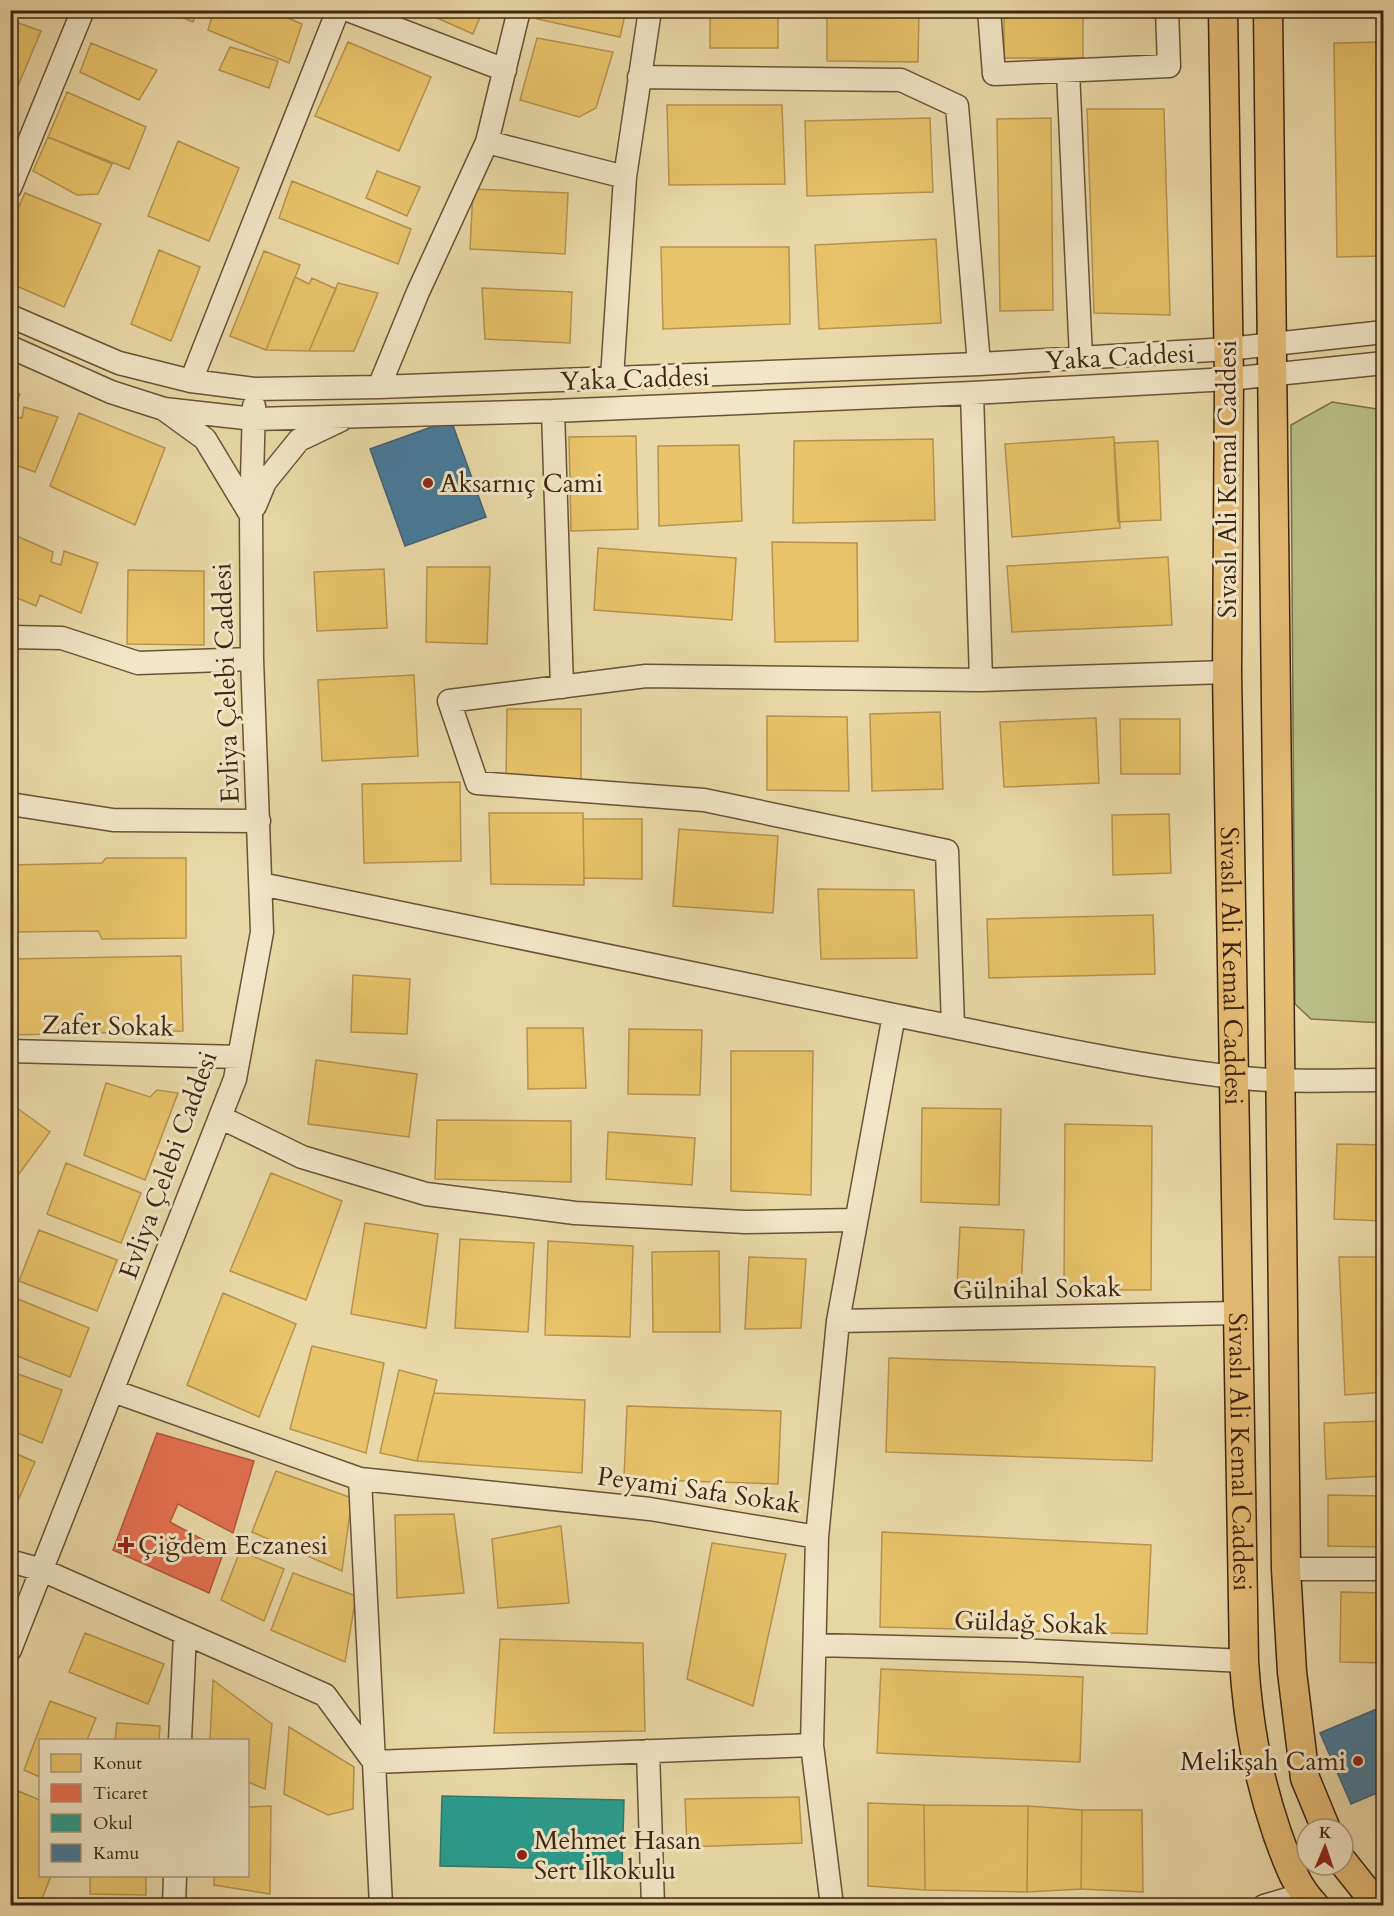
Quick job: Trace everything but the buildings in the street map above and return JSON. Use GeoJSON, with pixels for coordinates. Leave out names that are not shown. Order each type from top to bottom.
{"type":"FeatureCollection","features":[{"type":"Feature","properties":{"kind":"main road","name":"Sivaslı Ali Kemal Caddesi"},"geometry":{"type":"LineString","coordinates":[[1223,10],[1229,379],[1227,672],[1244,1661],[1248,1722],[1261,1786],[1292,1874],[1310,1900]]}},
{"type":"Feature","properties":{"kind":"main road","name":"Sivaslı Ali Kemal Caddesi"},"geometry":{"type":"LineString","coordinates":[[1268,10],[1286,1569],[1292,1672],[1305,1778],[1321,1817]]}},
{"type":"Feature","properties":{"kind":"main road"},"geometry":{"type":"LineString","coordinates":[[1355,1877],[1378,1905]]}},
{"type":"Feature","properties":{"kind":"street"},"geometry":{"type":"LineString","coordinates":[[10,188],[83,10]]}},
{"type":"Feature","properties":{"kind":"street"},"geometry":{"type":"LineString","coordinates":[[191,381],[338,10]]}},
{"type":"Feature","properties":{"kind":"street"},"geometry":{"type":"LineString","coordinates":[[348,10],[505,70]]}},
{"type":"Feature","properties":{"kind":"street"},"geometry":{"type":"LineString","coordinates":[[379,387],[418,292],[487,142],[519,10]]}},
{"type":"Feature","properties":{"kind":"street"},"geometry":{"type":"LineString","coordinates":[[612,378],[625,177],[650,10]]}},
{"type":"Feature","properties":{"kind":"street"},"geometry":{"type":"LineString","coordinates":[[989,10],[994,74],[1169,66],[1167,10]]}},
{"type":"Feature","properties":{"kind":"street"},"geometry":{"type":"LineString","coordinates":[[1068,71],[1081,358]]}},
{"type":"Feature","properties":{"kind":"street"},"geometry":{"type":"LineString","coordinates":[[639,77],[901,80],[957,106],[979,364]]}},
{"type":"Feature","properties":{"kind":"street"},"geometry":{"type":"LineString","coordinates":[[487,142],[625,177]]}},
{"type":"Feature","properties":{"kind":"street","name":"Yaka Caddesi"},"geometry":{"type":"LineString","coordinates":[[10,316],[119,363],[191,381],[254,389],[379,387],[979,364],[1228,349],[1383,332]]}},
{"type":"Feature","properties":{"kind":"street","name":"Yaka Caddesi"},"geometry":{"type":"LineString","coordinates":[[10,347],[111,392],[164,409],[254,419],[553,411],[972,393],[1229,379],[1383,363]]}},
{"type":"Feature","properties":{"kind":"street","name":"Evliya Çelebi Caddesi"},"geometry":{"type":"LineString","coordinates":[[10,1650],[235,1080],[262,932],[252,659],[250,515],[254,389]]}},
{"type":"Feature","properties":{"kind":"street"},"geometry":{"type":"LineString","coordinates":[[972,393],[981,680]]}},
{"type":"Feature","properties":{"kind":"street"},"geometry":{"type":"LineString","coordinates":[[164,409],[205,439],[250,515]]}},
{"type":"Feature","properties":{"kind":"street"},"geometry":{"type":"LineString","coordinates":[[553,411],[562,687]]}},
{"type":"Feature","properties":{"kind":"street"},"geometry":{"type":"LineString","coordinates":[[250,515],[265,482],[299,440],[351,416]]}},
{"type":"Feature","properties":{"kind":"street"},"geometry":{"type":"LineString","coordinates":[[10,637],[62,638],[138,663],[252,659]]}},
{"type":"Feature","properties":{"kind":"street"},"geometry":{"type":"LineString","coordinates":[[953,1026],[947,851],[704,800],[477,783],[449,701],[646,676],[981,680],[1227,672]]}},
{"type":"Feature","properties":{"kind":"street"},"geometry":{"type":"LineString","coordinates":[[10,804],[113,820],[259,821]]}},
{"type":"Feature","properties":{"kind":"street"},"geometry":{"type":"LineString","coordinates":[[261,884],[1075,1053],[1234,1077],[1280,1080],[1383,1080]]}},
{"type":"Feature","properties":{"kind":"street"},"geometry":{"type":"LineString","coordinates":[[817,1537],[838,1321],[854,1220],[894,1015]]}},
{"type":"Feature","properties":{"kind":"street","name":"Zafer Sokak"},"geometry":{"type":"LineString","coordinates":[[10,1052],[239,1057]]}},
{"type":"Feature","properties":{"kind":"street"},"geometry":{"type":"LineString","coordinates":[[220,1117],[302,1157],[426,1194],[575,1213],[745,1222],[854,1220]]}},
{"type":"Feature","properties":{"kind":"street","name":"Gülnihal Sokak"},"geometry":{"type":"LineString","coordinates":[[838,1321],[1237,1313]]}},
{"type":"Feature","properties":{"kind":"street","name":"Peyami Safa Sokak"},"geometry":{"type":"LineString","coordinates":[[113,1391],[360,1479],[650,1509],[817,1537],[812,1745],[832,1905]]}},
{"type":"Feature","properties":{"kind":"street"},"geometry":{"type":"LineString","coordinates":[[360,1479],[381,1905]]}},
{"type":"Feature","properties":{"kind":"street"},"geometry":{"type":"LineString","coordinates":[[10,1561],[42,1570],[325,1695],[374,1762]]}},
{"type":"Feature","properties":{"kind":"street"},"geometry":{"type":"LineString","coordinates":[[1286,1569],[1383,1569]]}},
{"type":"Feature","properties":{"kind":"street"},"geometry":{"type":"LineString","coordinates":[[180,1739],[185,1634]]}},
{"type":"Feature","properties":{"kind":"street","name":"Güldağ Sokak"},"geometry":{"type":"LineString","coordinates":[[815,1645],[1018,1650],[1244,1661]]}},
{"type":"Feature","properties":{"kind":"street"},"geometry":{"type":"LineString","coordinates":[[374,1762],[812,1745]]}},
{"type":"Feature","properties":{"kind":"street"},"geometry":{"type":"LineString","coordinates":[[648,1751],[654,1905]]}},
{"type":"Feature","properties":{"kind":"street"},"geometry":{"type":"LineString","coordinates":[[174,1905],[175,1877]]}},
{"type":"Feature","properties":{"kind":"street"},"geometry":{"type":"LineString","coordinates":[[1264,1905],[1310,1900]]}},
{"type":"Feature","properties":{"kind":"green space"},"geometry":{"type":"Polygon","coordinates":[[[1332,402],[1383,410],[1383,1023],[1311,1019],[1295,1004],[1291,425],[1332,402]]]}},
{"type":"Feature","properties":{"kind":"place","name":"Aksarnıç Cami"},"geometry":{"type":"Point","coordinates":[428,483]}},
{"type":"Feature","properties":{"kind":"place","name":"Çiğdem Eczanesi"},"geometry":{"type":"Point","coordinates":[126,1545]}},
{"type":"Feature","properties":{"kind":"place","name":"Melikşah Cami"},"geometry":{"type":"Point","coordinates":[1358,1761]}},
{"type":"Feature","properties":{"kind":"place","name":"Mehmet Hasan Sert İlkokulu"},"geometry":{"type":"Point","coordinates":[522,1855]}}]}
